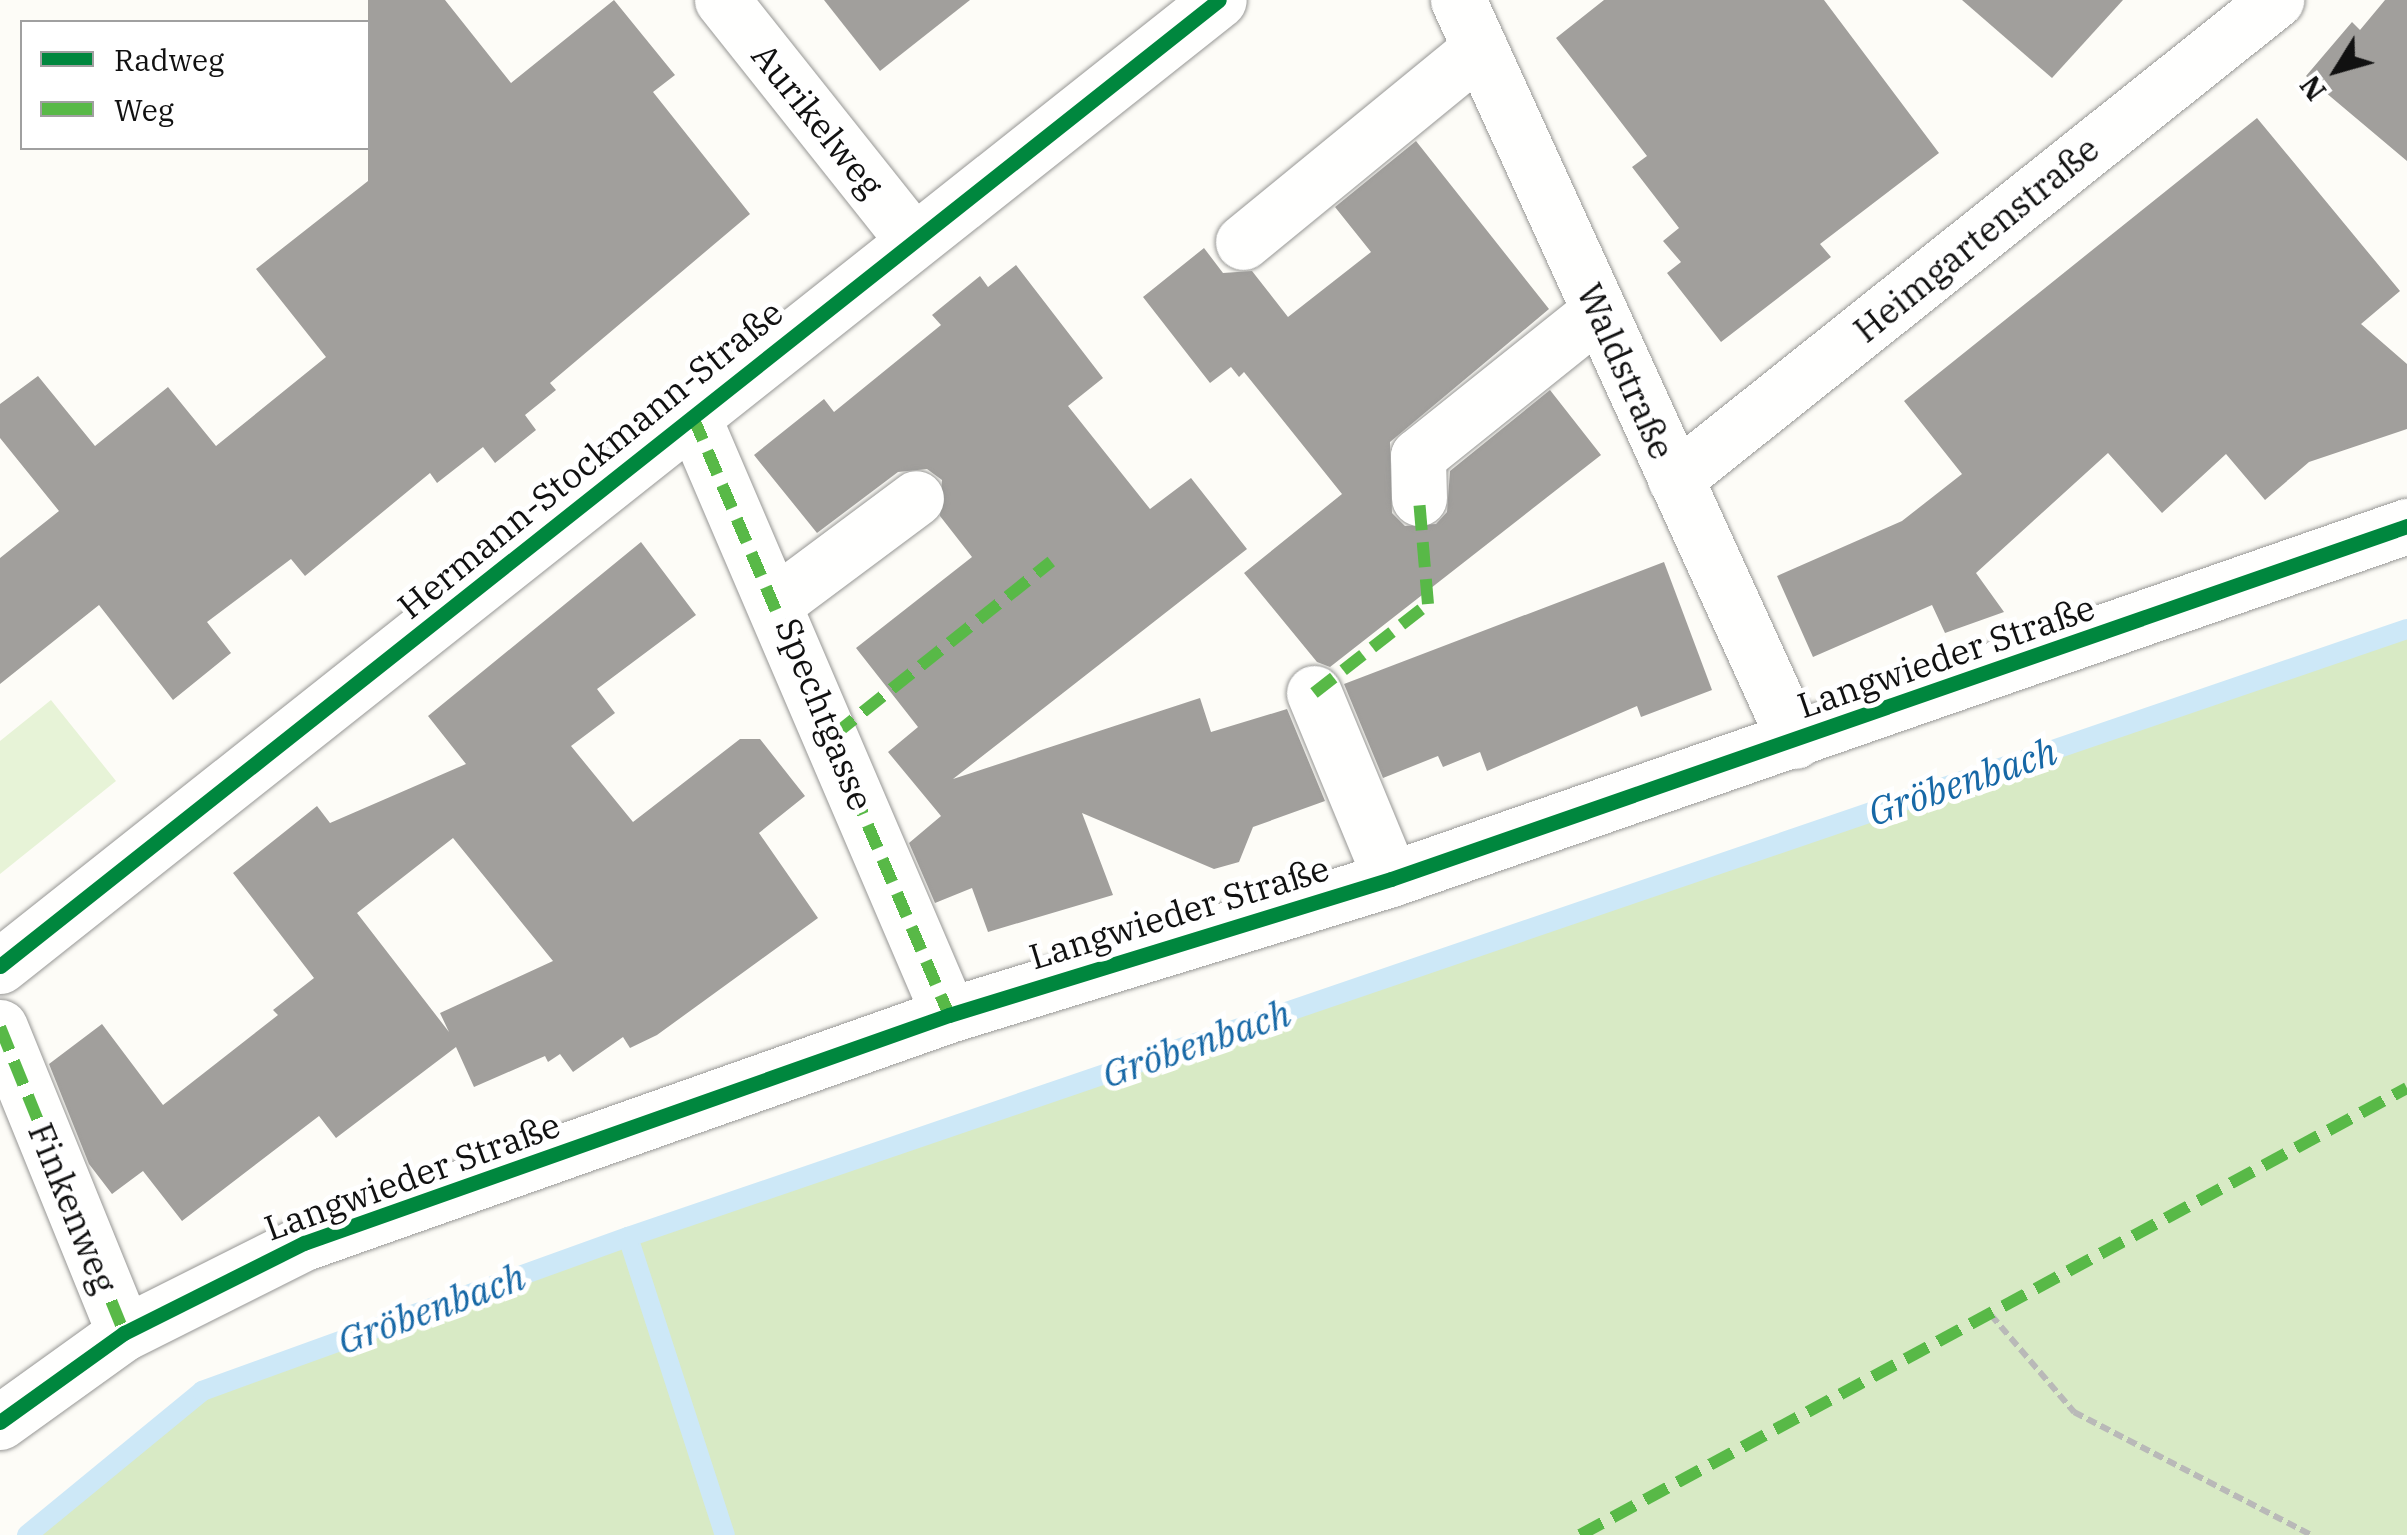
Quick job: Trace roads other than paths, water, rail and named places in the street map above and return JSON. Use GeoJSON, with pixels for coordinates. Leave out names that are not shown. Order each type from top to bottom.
{"type":"FeatureCollection","features":[{"type":"Feature","properties":{"kind":"street","name":"Aurikelweg"},"geometry":{"type":"LineString","coordinates":[[722,0],[913,240]]}},
{"type":"Feature","properties":{"kind":"street","name":"Hermann-Stockmann-Straße"},"geometry":{"type":"LineString","coordinates":[[0,966],[1219,0]]}},
{"type":"Feature","properties":{"kind":"street","name":"Heimgartenstraße"},"geometry":{"type":"LineString","coordinates":[[1676,479],[2276,0]]}},
{"type":"Feature","properties":{"kind":"street","name":"Waldstraße"},"geometry":{"type":"LineString","coordinates":[[1469,24],[1795,741]]}},
{"type":"Feature","properties":{"kind":"street"},"geometry":{"type":"LineString","coordinates":[[1242,242],[1469,24]]}},
{"type":"Feature","properties":{"kind":"street"},"geometry":{"type":"LineString","coordinates":[[1419,498],[1418,456],[1599,311]]}},
{"type":"Feature","properties":{"kind":"street","name":"Spechtgasse"},"geometry":{"type":"LineString","coordinates":[[693,417],[778,601],[948,1015]]}},
{"type":"Feature","properties":{"kind":"street"},"geometry":{"type":"LineString","coordinates":[[778,601],[916,498]]}},
{"type":"Feature","properties":{"kind":"street","name":"Langwieder Straße"},"geometry":{"type":"LineString","coordinates":[[0,1422],[124,1333],[304,1242],[948,1015],[1390,879],[2407,526]]}},
{"type":"Feature","properties":{"kind":"street"},"geometry":{"type":"LineString","coordinates":[[1314,693],[1390,879]]}},
{"type":"Feature","properties":{"kind":"street","name":"Finkenweg"},"geometry":{"type":"LineString","coordinates":[[0,1028],[124,1333]]}},
{"type":"Feature","properties":{"kind":"waterway","name":"Gröbenbach"},"geometry":{"type":"LineString","coordinates":[[27,1535],[202,1391],[628,1237],[2407,629]]}},
{"type":"Feature","properties":{"kind":"waterway"},"geometry":{"type":"LineString","coordinates":[[628,1237],[725,1535]]}}]}
